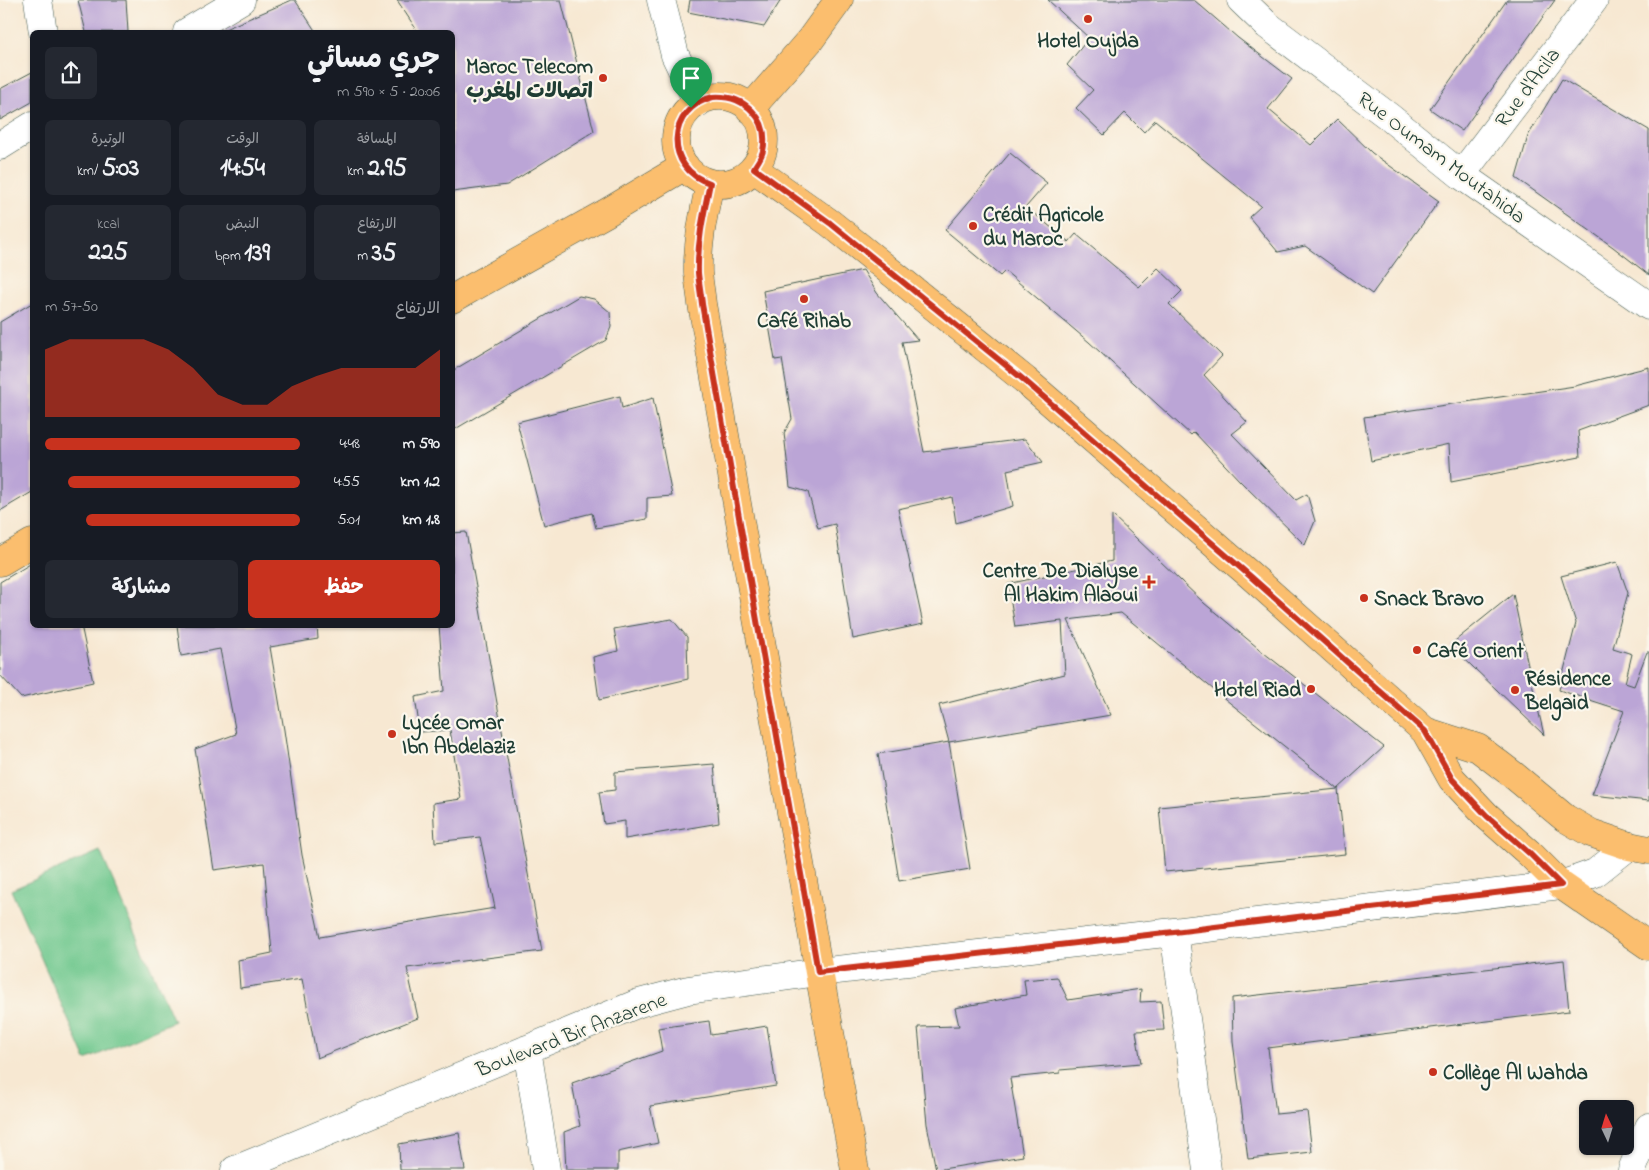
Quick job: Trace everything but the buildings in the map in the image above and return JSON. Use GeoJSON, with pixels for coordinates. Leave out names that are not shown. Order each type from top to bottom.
{"type":"FeatureCollection","features":[{"type":"Feature","properties":{"kind":"main road"},"geometry":{"type":"LineString","coordinates":[[750,109],[810,40],[839,0]]}},
{"type":"Feature","properties":{"kind":"main road"},"geometry":{"type":"LineString","coordinates":[[725,97],[737,100],[750,109],[758,118],[764,140],[761,155],[754,168],[745,177],[730,183],[710,183],[697,178],[685,166],[677,151],[677,134],[687,111],[709,98],[725,97]]}},
{"type":"Feature","properties":{"kind":"main road"},"geometry":{"type":"LineString","coordinates":[[455,297],[606,213],[685,166]]}},
{"type":"Feature","properties":{"kind":"main road"},"geometry":{"type":"LineString","coordinates":[[754,168],[830,223],[1024,380],[1257,582],[1425,731],[1452,779],[1487,816],[1529,853],[1561,885],[1649,946]]}},
{"type":"Feature","properties":{"kind":"main road"},"geometry":{"type":"LineString","coordinates":[[710,183],[699,252],[698,272],[702,304],[818,972],[855,1170]]}},
{"type":"Feature","properties":{"kind":"main road"},"geometry":{"type":"LineString","coordinates":[[0,562],[30,544]]}},
{"type":"Feature","properties":{"kind":"main road"},"geometry":{"type":"LineString","coordinates":[[1425,731],[1478,748],[1565,818],[1591,833],[1639,848]]}},
{"type":"Feature","properties":{"kind":"street"},"geometry":{"type":"LineString","coordinates":[[38,0],[43,30]]}},
{"type":"Feature","properties":{"kind":"street"},"geometry":{"type":"LineString","coordinates":[[190,30],[241,0]]}},
{"type":"Feature","properties":{"kind":"street"},"geometry":{"type":"LineString","coordinates":[[661,0],[675,55],[698,103]]}},
{"type":"Feature","properties":{"kind":"street","name":"Rue Oumam Moutahida"},"geometry":{"type":"LineString","coordinates":[[1241,0],[1267,25],[1388,116],[1461,175],[1649,306]]}},
{"type":"Feature","properties":{"kind":"street","name":"Rue d'Acila"},"geometry":{"type":"LineString","coordinates":[[1461,175],[1594,0]]}},
{"type":"Feature","properties":{"kind":"street"},"geometry":{"type":"LineString","coordinates":[[0,146],[30,127]]}},
{"type":"Feature","properties":{"kind":"street","name":"Boulevard Bir Anzarene"},"geometry":{"type":"LineString","coordinates":[[235,1170],[638,1004],[688,990],[818,972],[1174,932],[1561,885],[1595,873],[1639,848]]}},
{"type":"Feature","properties":{"kind":"street"},"geometry":{"type":"LineString","coordinates":[[1174,932],[1208,1170]]}},
{"type":"Feature","properties":{"kind":"street"},"geometry":{"type":"LineString","coordinates":[[527,1049],[546,1170]]}},
{"type":"Feature","properties":{"kind":"street"},"geometry":{"type":"LineString","coordinates":[[1632,1170],[1649,1127]]}},
{"type":"Feature","properties":{"kind":"green space"},"geometry":{"type":"Polygon","coordinates":[[[100,851],[174,1021],[86,1060],[11,890],[100,851]]]}},
{"type":"Feature","properties":{"kind":"place","name":"Hotel Oujda"},"geometry":{"type":"Point","coordinates":[1088,19]}},
{"type":"Feature","properties":{"kind":"place","name":"Maroc Telecom اتصالات المغرب"},"geometry":{"type":"Point","coordinates":[603,78]}},
{"type":"Feature","properties":{"kind":"place","name":"Crédit Agricole du Maroc"},"geometry":{"type":"Point","coordinates":[973,226]}},
{"type":"Feature","properties":{"kind":"place","name":"Café Rihab"},"geometry":{"type":"Point","coordinates":[804,299]}},
{"type":"Feature","properties":{"kind":"place","name":"Centre De Dialyse Al Hakim Alaoui"},"geometry":{"type":"Point","coordinates":[1149,582]}},
{"type":"Feature","properties":{"kind":"place","name":"Snack Bravo"},"geometry":{"type":"Point","coordinates":[1364,598]}},
{"type":"Feature","properties":{"kind":"place","name":"Café Orient"},"geometry":{"type":"Point","coordinates":[1417,650]}},
{"type":"Feature","properties":{"kind":"place","name":"Hotel Riad"},"geometry":{"type":"Point","coordinates":[1311,689]}},
{"type":"Feature","properties":{"kind":"place","name":"Résidence Belgaid"},"geometry":{"type":"Point","coordinates":[1515,690]}},
{"type":"Feature","properties":{"kind":"place","name":"Lycée Omar Ibn Abdelaziz"},"geometry":{"type":"Point","coordinates":[392,734]}},
{"type":"Feature","properties":{"kind":"place","name":"Collège Al Wahda"},"geometry":{"type":"Point","coordinates":[1433,1072]}},
{"type":"Feature","properties":{"kind":"route"},"geometry":{"type":"LineString","coordinates":[[713,97],[725,97],[737,100],[750,109],[758,118],[764,140],[761,155],[754,168],[830,223],[1024,380],[1425,731],[1452,779],[1487,816],[1529,853],[1561,885],[902,964],[818,972],[702,304],[698,272],[699,252],[704,209],[710,183],[697,178],[687,170],[677,151],[679,126],[687,111],[691,108],[713,97]]}}]}
